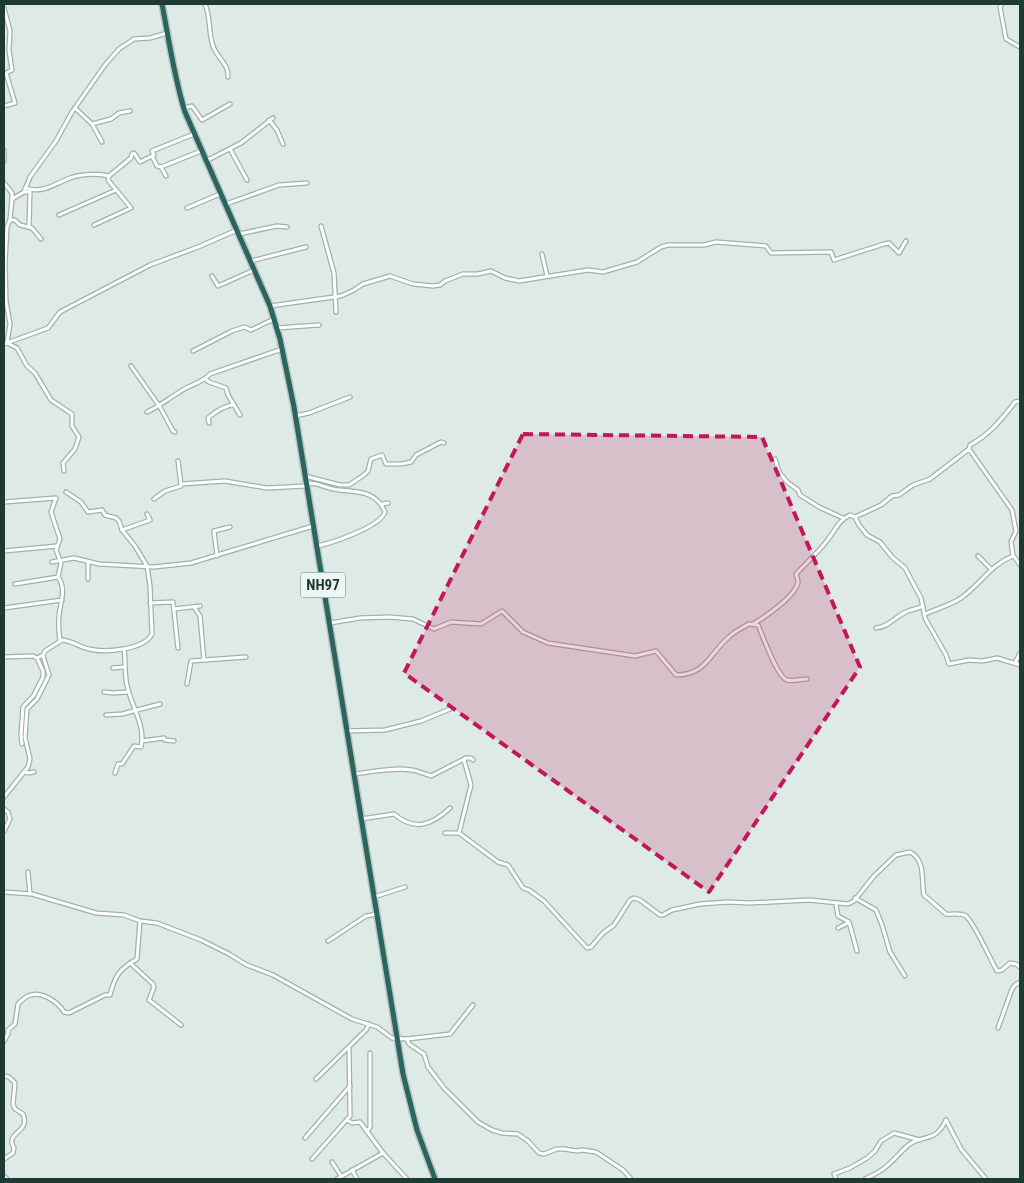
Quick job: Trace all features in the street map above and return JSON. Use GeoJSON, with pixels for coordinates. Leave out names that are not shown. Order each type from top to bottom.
{"type":"FeatureCollection","features":[{"type":"Feature","properties":{"kind":"highway","name":"NH97"},"geometry":{"type":"LineString","coordinates":[[162,4],[184,108],[201,151],[270,306],[283,349],[306,476],[353,774],[411,1109],[422,1146],[435,1179]]}},
{"type":"Feature","properties":{"kind":"street"},"geometry":{"type":"LineString","coordinates":[[205,4],[209,15],[213,46],[227,68],[228,77]]}},
{"type":"Feature","properties":{"kind":"street"},"geometry":{"type":"LineString","coordinates":[[1002,4],[1000,7],[1006,39],[1020,47]]}},
{"type":"Feature","properties":{"kind":"street"},"geometry":{"type":"LineString","coordinates":[[4,8],[10,31],[12,70],[6,73],[15,103],[4,106]]}},
{"type":"Feature","properties":{"kind":"street"},"geometry":{"type":"LineString","coordinates":[[12,199],[25,190],[38,164],[56,140],[75,108],[118,49],[134,39],[150,38],[167,33]]}},
{"type":"Feature","properties":{"kind":"street"},"geometry":{"type":"LineString","coordinates":[[184,108],[192,106],[202,120],[230,104]]}},
{"type":"Feature","properties":{"kind":"street"},"geometry":{"type":"LineString","coordinates":[[75,108],[92,124],[102,142]]}},
{"type":"Feature","properties":{"kind":"street"},"geometry":{"type":"LineString","coordinates":[[92,124],[130,111]]}},
{"type":"Feature","properties":{"kind":"street"},"geometry":{"type":"LineString","coordinates":[[206,161],[230,149],[273,118]]}},
{"type":"Feature","properties":{"kind":"street"},"geometry":{"type":"LineString","coordinates":[[269,120],[277,130],[283,144]]}},
{"type":"Feature","properties":{"kind":"street"},"geometry":{"type":"LineString","coordinates":[[166,176],[161,167],[157,166],[152,156],[154,155],[152,151],[194,134]]}},
{"type":"Feature","properties":{"kind":"street"},"geometry":{"type":"LineString","coordinates":[[230,149],[247,180]]}},
{"type":"Feature","properties":{"kind":"street"},"geometry":{"type":"LineString","coordinates":[[4,150],[4,162]]}},
{"type":"Feature","properties":{"kind":"street"},"geometry":{"type":"LineString","coordinates":[[161,167],[201,151]]}},
{"type":"Feature","properties":{"kind":"street"},"geometry":{"type":"LineString","coordinates":[[25,190],[42,191],[72,177],[85,175],[109,176],[127,162],[134,153],[140,162],[152,156]]}},
{"type":"Feature","properties":{"kind":"street"},"geometry":{"type":"LineString","coordinates":[[94,225],[130,208],[108,180],[109,176]]}},
{"type":"Feature","properties":{"kind":"street"},"geometry":{"type":"LineString","coordinates":[[4,183],[12,192],[10,220],[7,227],[5,264],[6,301],[10,324],[6,343]]}},
{"type":"Feature","properties":{"kind":"street"},"geometry":{"type":"LineString","coordinates":[[225,204],[279,185],[307,183]]}},
{"type":"Feature","properties":{"kind":"street"},"geometry":{"type":"LineString","coordinates":[[25,190],[30,192],[28,227]]}},
{"type":"Feature","properties":{"kind":"street"},"geometry":{"type":"LineString","coordinates":[[59,215],[116,190]]}},
{"type":"Feature","properties":{"kind":"street"},"geometry":{"type":"LineString","coordinates":[[187,208],[220,194]]}},
{"type":"Feature","properties":{"kind":"street"},"geometry":{"type":"LineString","coordinates":[[10,220],[15,220],[20,225],[32,228],[41,239]]}},
{"type":"Feature","properties":{"kind":"street"},"geometry":{"type":"LineString","coordinates":[[6,343],[48,328],[60,312],[150,265],[238,232],[277,226],[288,227]]}},
{"type":"Feature","properties":{"kind":"street"},"geometry":{"type":"LineString","coordinates":[[321,226],[334,273],[336,312]]}},
{"type":"Feature","properties":{"kind":"street"},"geometry":{"type":"LineString","coordinates":[[270,306],[334,297],[354,290],[363,284],[390,276],[413,284],[433,286],[440,285],[444,281],[463,274],[478,274],[491,271],[513,281],[588,270],[604,272],[636,262],[661,247],[668,246],[706,245],[716,242],[766,246],[771,253],[831,252],[834,260],[889,243],[899,253],[906,241]]}},
{"type":"Feature","properties":{"kind":"street"},"geometry":{"type":"LineString","coordinates":[[251,261],[306,247]]}},
{"type":"Feature","properties":{"kind":"street"},"geometry":{"type":"LineString","coordinates":[[542,254],[547,276]]}},
{"type":"Feature","properties":{"kind":"street"},"geometry":{"type":"LineString","coordinates":[[212,276],[218,286],[254,270]]}},
{"type":"Feature","properties":{"kind":"street"},"geometry":{"type":"LineString","coordinates":[[193,351],[232,331],[244,327],[251,330],[274,318]]}},
{"type":"Feature","properties":{"kind":"street"},"geometry":{"type":"LineString","coordinates":[[277,328],[319,325]]}},
{"type":"Feature","properties":{"kind":"street"},"geometry":{"type":"LineString","coordinates":[[6,343],[17,348],[51,400],[72,414],[72,426],[79,437],[75,449],[63,463],[64,471]]}},
{"type":"Feature","properties":{"kind":"street"},"geometry":{"type":"LineString","coordinates":[[147,412],[158,404],[174,397],[177,393],[205,379],[210,374],[283,349]]}},
{"type":"Feature","properties":{"kind":"street"},"geometry":{"type":"LineString","coordinates":[[131,366],[175,432]]}},
{"type":"Feature","properties":{"kind":"street"},"geometry":{"type":"LineString","coordinates":[[205,379],[226,388],[240,415]]}},
{"type":"Feature","properties":{"kind":"street"},"geometry":{"type":"LineString","coordinates":[[295,416],[309,413],[350,397]]}},
{"type":"Feature","properties":{"kind":"street"},"geometry":{"type":"LineString","coordinates":[[855,517],[881,505],[892,496],[899,495],[914,485],[930,479],[982,438],[1015,402],[1020,401]]}},
{"type":"Feature","properties":{"kind":"street"},"geometry":{"type":"LineString","coordinates":[[209,422],[208,418],[212,415],[229,405],[234,405]]}},
{"type":"Feature","properties":{"kind":"street"},"geometry":{"type":"LineString","coordinates":[[306,476],[340,485],[349,485],[364,475],[368,470],[371,459],[382,455],[386,464],[411,462],[416,455],[441,442],[444,443]]}},
{"type":"Feature","properties":{"kind":"street"},"geometry":{"type":"LineString","coordinates":[[969,449],[1012,510],[1016,531],[1011,542],[1013,556],[1020,565]]}},
{"type":"Feature","properties":{"kind":"street"},"geometry":{"type":"LineString","coordinates":[[775,459],[779,472],[787,482],[798,490],[800,495],[819,508],[843,518]]}},
{"type":"Feature","properties":{"kind":"street"},"geometry":{"type":"LineString","coordinates":[[178,461],[181,484]]}},
{"type":"Feature","properties":{"kind":"street"},"geometry":{"type":"LineString","coordinates":[[154,499],[165,491],[181,486],[181,484],[225,480],[267,488],[315,482],[335,490],[366,493],[382,504],[385,512],[383,517],[347,537],[317,546]]}},
{"type":"Feature","properties":{"kind":"street"},"geometry":{"type":"LineString","coordinates":[[38,658],[43,655],[44,651],[60,641],[66,640],[88,649],[124,649],[143,642],[152,636],[150,586],[147,566],[116,518],[105,515],[102,510],[88,512],[81,502],[66,492]]}},
{"type":"Feature","properties":{"kind":"street"},"geometry":{"type":"LineString","coordinates":[[4,502],[56,498],[51,512],[60,539],[56,550],[60,563],[58,577],[62,583],[62,600],[59,616],[60,641]]}},
{"type":"Feature","properties":{"kind":"street"},"geometry":{"type":"LineString","coordinates":[[382,504],[388,503]]}},
{"type":"Feature","properties":{"kind":"street"},"geometry":{"type":"LineString","coordinates":[[122,530],[150,520],[147,514]]}},
{"type":"Feature","properties":{"kind":"street"},"geometry":{"type":"LineString","coordinates":[[329,623],[360,618],[389,617],[413,619],[434,629],[452,622],[481,624],[502,611],[523,632],[548,643],[634,656],[656,651],[676,676],[687,675],[706,664],[728,637],[749,624],[753,624],[781,605],[798,583],[796,574],[829,538],[834,528],[843,518],[850,514],[855,517],[867,535],[880,542],[905,568],[921,598],[925,614],[950,664],[969,660],[982,661],[997,658],[1020,665]]}},
{"type":"Feature","properties":{"kind":"street"},"geometry":{"type":"LineString","coordinates":[[52,562],[74,558],[99,564],[147,566],[191,563],[313,526]]}},
{"type":"Feature","properties":{"kind":"street"},"geometry":{"type":"LineString","coordinates":[[217,556],[214,531],[230,527]]}},
{"type":"Feature","properties":{"kind":"street"},"geometry":{"type":"LineString","coordinates":[[4,551],[57,546]]}},
{"type":"Feature","properties":{"kind":"street"},"geometry":{"type":"LineString","coordinates":[[978,556],[991,568]]}},
{"type":"Feature","properties":{"kind":"street"},"geometry":{"type":"LineString","coordinates":[[925,614],[960,600],[982,582],[991,568],[1013,556]]}},
{"type":"Feature","properties":{"kind":"street"},"geometry":{"type":"LineString","coordinates":[[88,562],[88,579]]}},
{"type":"Feature","properties":{"kind":"street"},"geometry":{"type":"LineString","coordinates":[[15,584],[58,577]]}},
{"type":"Feature","properties":{"kind":"street"},"geometry":{"type":"LineString","coordinates":[[4,608],[62,600]]}},
{"type":"Feature","properties":{"kind":"street"},"geometry":{"type":"LineString","coordinates":[[150,603],[173,602],[178,648]]}},
{"type":"Feature","properties":{"kind":"street"},"geometry":{"type":"LineString","coordinates":[[174,609],[200,606]]}},
{"type":"Feature","properties":{"kind":"street"},"geometry":{"type":"LineString","coordinates":[[876,628],[882,628],[908,610],[917,610],[923,606]]}},
{"type":"Feature","properties":{"kind":"street"},"geometry":{"type":"LineString","coordinates":[[194,607],[200,616],[204,660]]}},
{"type":"Feature","properties":{"kind":"street"},"geometry":{"type":"LineString","coordinates":[[753,624],[758,626],[776,669],[781,676],[788,681],[806,679]]}},
{"type":"Feature","properties":{"kind":"street"},"geometry":{"type":"LineString","coordinates":[[115,773],[118,764],[122,764],[134,746],[141,747],[142,741],[142,731],[128,692],[124,667],[124,649]]}},
{"type":"Feature","properties":{"kind":"street"},"geometry":{"type":"LineString","coordinates":[[1016,663],[1020,653]]}},
{"type":"Feature","properties":{"kind":"street"},"geometry":{"type":"LineString","coordinates":[[4,797],[25,772],[30,759],[25,737],[28,709],[37,699],[49,675],[43,655]]}},
{"type":"Feature","properties":{"kind":"street"},"geometry":{"type":"LineString","coordinates":[[4,657],[33,656],[38,658]]}},
{"type":"Feature","properties":{"kind":"street"},"geometry":{"type":"LineString","coordinates":[[186,684],[190,662],[246,657]]}},
{"type":"Feature","properties":{"kind":"street"},"geometry":{"type":"LineString","coordinates":[[22,744],[23,707],[34,695],[44,674],[38,658]]}},
{"type":"Feature","properties":{"kind":"street"},"geometry":{"type":"LineString","coordinates":[[113,668],[124,667]]}},
{"type":"Feature","properties":{"kind":"street"},"geometry":{"type":"LineString","coordinates":[[104,692],[113,694],[128,692]]}},
{"type":"Feature","properties":{"kind":"street"},"geometry":{"type":"LineString","coordinates":[[106,715],[135,712],[160,704]]}},
{"type":"Feature","properties":{"kind":"street"},"geometry":{"type":"LineString","coordinates":[[346,731],[385,730],[421,721],[450,709]]}},
{"type":"Feature","properties":{"kind":"street"},"geometry":{"type":"LineString","coordinates":[[142,741],[164,738],[165,740],[174,741]]}},
{"type":"Feature","properties":{"kind":"street"},"geometry":{"type":"LineString","coordinates":[[353,774],[405,769],[431,776],[469,758],[473,760]]}},
{"type":"Feature","properties":{"kind":"street"},"geometry":{"type":"LineString","coordinates":[[459,833],[470,785],[464,760]]}},
{"type":"Feature","properties":{"kind":"street"},"geometry":{"type":"LineString","coordinates":[[25,772],[34,772]]}},
{"type":"Feature","properties":{"kind":"street"},"geometry":{"type":"LineString","coordinates":[[361,819],[394,814],[402,821],[421,825],[435,820],[450,808]]}},
{"type":"Feature","properties":{"kind":"street"},"geometry":{"type":"LineString","coordinates":[[4,809],[8,812],[10,819],[4,831]]}},
{"type":"Feature","properties":{"kind":"street"},"geometry":{"type":"LineString","coordinates":[[445,833],[459,833],[494,859],[508,865],[522,888],[529,890],[544,901],[587,948],[591,947],[603,933],[614,925],[630,900],[634,898],[640,900],[660,915],[672,910],[700,904],[728,902],[767,903],[809,900],[848,904],[896,855],[910,852],[918,858],[921,867],[924,895],[946,914],[963,914],[966,916],[977,933],[996,971],[1002,970],[1010,963],[1020,967]]}},
{"type":"Feature","properties":{"kind":"street"},"geometry":{"type":"LineString","coordinates":[[28,872],[30,894]]}},
{"type":"Feature","properties":{"kind":"street"},"geometry":{"type":"LineString","coordinates":[[374,897],[405,888]]}},
{"type":"Feature","properties":{"kind":"street"},"geometry":{"type":"LineString","coordinates":[[4,892],[30,894],[96,913],[124,915],[140,921],[157,923],[201,940],[247,965],[273,975],[352,1019],[377,1027],[389,1037],[407,1039],[450,1034],[473,1005]]}},
{"type":"Feature","properties":{"kind":"street"},"geometry":{"type":"LineString","coordinates":[[855,898],[876,910],[890,952],[905,976]]}},
{"type":"Feature","properties":{"kind":"street"},"geometry":{"type":"LineString","coordinates":[[836,904],[838,916],[849,922],[857,951]]}},
{"type":"Feature","properties":{"kind":"street"},"geometry":{"type":"LineString","coordinates":[[328,941],[366,916],[377,914]]}},
{"type":"Feature","properties":{"kind":"street"},"geometry":{"type":"LineString","coordinates":[[4,1041],[8,1030],[15,1024],[18,1004],[28,996],[37,994],[51,999],[64,1012],[76,1011],[110,995],[118,973],[123,967],[136,959],[140,921]]}},
{"type":"Feature","properties":{"kind":"street"},"geometry":{"type":"LineString","coordinates":[[838,928],[849,922]]}},
{"type":"Feature","properties":{"kind":"street"},"geometry":{"type":"LineString","coordinates":[[130,963],[153,984],[154,987],[149,1000],[181,1025]]}},
{"type":"Feature","properties":{"kind":"street"},"geometry":{"type":"LineString","coordinates":[[998,1028],[1012,989],[1020,982]]}},
{"type":"Feature","properties":{"kind":"street"},"geometry":{"type":"LineString","coordinates":[[316,1079],[369,1024]]}},
{"type":"Feature","properties":{"kind":"street"},"geometry":{"type":"LineString","coordinates":[[407,1039],[409,1044],[424,1054],[428,1067],[444,1088],[478,1122],[502,1133],[518,1134],[528,1141],[539,1153],[544,1154],[557,1149],[596,1152],[623,1170],[631,1179]]}},
{"type":"Feature","properties":{"kind":"street"},"geometry":{"type":"LineString","coordinates":[[312,1159],[350,1116],[349,1046]]}},
{"type":"Feature","properties":{"kind":"street"},"geometry":{"type":"LineString","coordinates":[[367,1132],[370,1127],[370,1053]]}},
{"type":"Feature","properties":{"kind":"street"},"geometry":{"type":"LineString","coordinates":[[4,1076],[10,1077],[15,1083],[13,1104],[23,1114],[25,1120],[24,1126],[12,1139],[13,1153],[4,1159]]}},
{"type":"Feature","properties":{"kind":"street"},"geometry":{"type":"LineString","coordinates":[[305,1138],[350,1085]]}},
{"type":"Feature","properties":{"kind":"street"},"geometry":{"type":"LineString","coordinates":[[347,1120],[352,1123],[360,1122],[382,1153],[407,1179]]}},
{"type":"Feature","properties":{"kind":"street"},"geometry":{"type":"LineString","coordinates":[[865,1179],[878,1174],[893,1162],[905,1147],[935,1135],[942,1129],[946,1120],[961,1149],[986,1179]]}},
{"type":"Feature","properties":{"kind":"street"},"geometry":{"type":"LineString","coordinates":[[836,1179],[834,1174],[850,1168],[867,1158],[881,1141],[894,1133],[920,1140]]}},
{"type":"Feature","properties":{"kind":"street"},"geometry":{"type":"LineString","coordinates":[[332,1162],[339,1178],[382,1153]]}},
{"type":"Feature","properties":{"kind":"street"},"geometry":{"type":"LineString","coordinates":[[352,1170],[356,1179]]}},
{"type":"Feature","properties":{"kind":"street"},"geometry":{"type":"LineString","coordinates":[[4,1176],[7,1179]]}},
{"type":"Feature","properties":{"kind":"highlighted area"},"geometry":{"type":"Polygon","coordinates":[[[523,434],[762,437],[860,667],[709,892],[404,673],[523,434]]]}}]}
